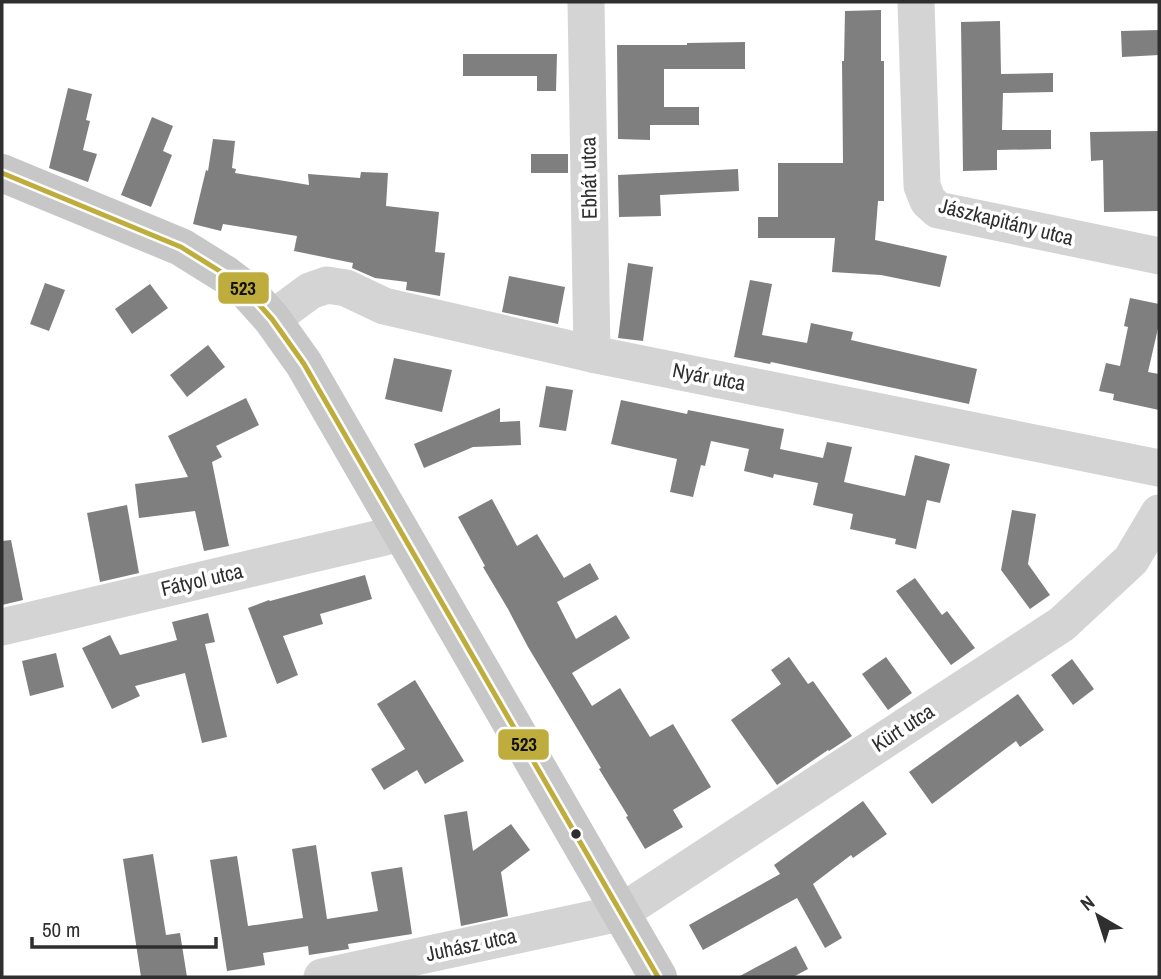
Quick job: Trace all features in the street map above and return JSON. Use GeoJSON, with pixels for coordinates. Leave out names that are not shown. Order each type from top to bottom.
{"type":"FeatureCollection","features":[{"type":"Feature","properties":{"kind":"main road"},"geometry":{"type":"LineString","coordinates":[[2,173],[181,247],[237,283],[272,319],[304,364],[658,977]]}},
{"type":"Feature","properties":{"kind":"street","name":"Ebhát utca"},"geometry":{"type":"LineString","coordinates":[[586,2],[592,354]]}},
{"type":"Feature","properties":{"kind":"street","name":"Jászkapitány utca"},"geometry":{"type":"LineString","coordinates":[[916,2],[922,186],[928,201],[938,210],[1159,256]]}},
{"type":"Feature","properties":{"kind":"street","name":"Nyár utca"},"geometry":{"type":"LineString","coordinates":[[272,319],[310,291],[327,285],[346,288],[384,306],[592,354],[1159,468]]}},
{"type":"Feature","properties":{"kind":"street","name":"Kürt utca"},"geometry":{"type":"LineString","coordinates":[[620,913],[1062,624],[1131,559],[1159,513]]}},
{"type":"Feature","properties":{"kind":"street","name":"Fátyol utca"},"geometry":{"type":"LineString","coordinates":[[2,627],[402,533]]}},
{"type":"Feature","properties":{"kind":"street","name":"Juhász utca"},"geometry":{"type":"LineString","coordinates":[[322,977],[620,913]]}},
{"type":"Feature","properties":{"kind":"building"},"geometry":{"type":"Polygon","coordinates":[[[881,10],[881,61],[884,61],[884,201],[878,201],[875,240],[947,256],[940,287],[881,275],[832,272],[835,238],[758,238],[758,217],[778,217],[778,163],[843,163],[842,61],[845,11],[881,10]]]}},
{"type":"Feature","properties":{"kind":"building"},"geometry":{"type":"Polygon","coordinates":[[[1000,21],[1001,74],[1053,73],[1053,92],[1003,93],[1002,130],[1051,130],[1051,149],[997,150],[997,170],[963,171],[961,22],[1000,21]]]}},
{"type":"Feature","properties":{"kind":"building"},"geometry":{"type":"Polygon","coordinates":[[[1159,30],[1159,55],[1122,57],[1121,31],[1159,30]]]}},
{"type":"Feature","properties":{"kind":"building"},"geometry":{"type":"Polygon","coordinates":[[[745,42],[745,69],[664,69],[664,107],[699,107],[699,125],[650,125],[650,140],[618,139],[617,45],[745,42]]]}},
{"type":"Feature","properties":{"kind":"building"},"geometry":{"type":"Polygon","coordinates":[[[463,54],[557,54],[556,91],[537,91],[537,76],[463,76],[463,54]]]}},
{"type":"Feature","properties":{"kind":"building"},"geometry":{"type":"Polygon","coordinates":[[[68,88],[92,94],[86,120],[90,121],[83,150],[97,154],[88,182],[49,168],[68,88]]]}},
{"type":"Feature","properties":{"kind":"building"},"geometry":{"type":"Polygon","coordinates":[[[152,117],[173,126],[163,151],[172,155],[151,207],[121,195],[152,117]]]}},
{"type":"Feature","properties":{"kind":"building"},"geometry":{"type":"Polygon","coordinates":[[[1159,131],[1159,211],[1104,212],[1103,160],[1091,161],[1090,132],[1159,131]]]}},
{"type":"Feature","properties":{"kind":"building"},"geometry":{"type":"Polygon","coordinates":[[[213,139],[235,141],[232,168],[236,169],[235,173],[309,185],[308,174],[360,178],[361,172],[388,173],[386,206],[439,212],[435,252],[445,253],[440,296],[406,290],[407,282],[375,278],[352,268],[353,263],[294,251],[297,236],[223,224],[221,231],[193,224],[206,170],[208,171],[213,139]]]}},
{"type":"Feature","properties":{"kind":"building"},"geometry":{"type":"Polygon","coordinates":[[[531,154],[568,154],[568,173],[531,173],[531,154]]]}},
{"type":"Feature","properties":{"kind":"building"},"geometry":{"type":"Polygon","coordinates":[[[738,169],[739,191],[660,195],[661,216],[619,217],[618,175],[738,169]]]}},
{"type":"Feature","properties":{"kind":"building"},"geometry":{"type":"Polygon","coordinates":[[[628,263],[653,267],[643,341],[618,338],[628,263]]]}},
{"type":"Feature","properties":{"kind":"building"},"geometry":{"type":"Polygon","coordinates":[[[509,276],[565,287],[558,324],[502,312],[509,276]]]}},
{"type":"Feature","properties":{"kind":"building"},"geometry":{"type":"Polygon","coordinates":[[[750,280],[772,284],[762,335],[807,343],[811,323],[853,332],[851,340],[977,369],[969,404],[771,362],[770,364],[734,357],[750,280]]]}},
{"type":"Feature","properties":{"kind":"building"},"geometry":{"type":"Polygon","coordinates":[[[45,283],[65,290],[49,331],[30,324],[45,283]]]}},
{"type":"Feature","properties":{"kind":"building"},"geometry":{"type":"Polygon","coordinates":[[[150,284],[168,308],[132,334],[115,309],[150,284]]]}},
{"type":"Feature","properties":{"kind":"building"},"geometry":{"type":"Polygon","coordinates":[[[1130,298],[1159,304],[1159,324],[1148,372],[1159,374],[1159,410],[1113,400],[1114,394],[1099,391],[1106,363],[1120,366],[1128,327],[1124,326],[1130,298]]]}},
{"type":"Feature","properties":{"kind":"building"},"geometry":{"type":"Polygon","coordinates":[[[208,345],[225,367],[187,397],[170,375],[208,345]]]}},
{"type":"Feature","properties":{"kind":"building"},"geometry":{"type":"Polygon","coordinates":[[[394,358],[452,370],[442,412],[385,399],[394,358]]]}},
{"type":"Feature","properties":{"kind":"building"},"geometry":{"type":"Polygon","coordinates":[[[546,386],[573,390],[566,431],[539,427],[546,386]]]}},
{"type":"Feature","properties":{"kind":"building"},"geometry":{"type":"Polygon","coordinates":[[[246,398],[259,425],[216,446],[222,457],[212,462],[229,546],[204,551],[195,511],[139,518],[135,484],[188,477],[168,436],[246,398]]]}},
{"type":"Feature","properties":{"kind":"building"},"geometry":{"type":"Polygon","coordinates":[[[621,400],[687,414],[688,410],[784,429],[780,449],[823,458],[827,442],[852,447],[844,482],[905,496],[915,455],[950,464],[940,503],[927,500],[916,549],[895,544],[896,539],[850,529],[853,514],[813,505],[818,483],[774,474],[773,478],[744,471],[749,449],[711,441],[705,466],[701,465],[693,497],[670,492],[677,459],[611,444],[621,400]]]}},
{"type":"Feature","properties":{"kind":"building"},"geometry":{"type":"Polygon","coordinates":[[[500,408],[500,422],[520,421],[521,445],[473,447],[424,468],[414,444],[500,408]]]}},
{"type":"Feature","properties":{"kind":"building"},"geometry":{"type":"Polygon","coordinates":[[[492,499],[517,546],[537,534],[564,578],[590,563],[599,579],[557,602],[576,639],[616,615],[630,638],[572,673],[592,706],[620,688],[650,737],[673,724],[711,787],[673,810],[683,827],[645,849],[599,769],[601,768],[528,647],[458,517],[492,499]]]}},
{"type":"Feature","properties":{"kind":"building"},"geometry":{"type":"Polygon","coordinates":[[[127,505],[139,573],[100,582],[87,513],[127,505]]]}},
{"type":"Feature","properties":{"kind":"building"},"geometry":{"type":"Polygon","coordinates":[[[1012,510],[1036,514],[1028,564],[1050,595],[1030,609],[1001,570],[1012,510]]]}},
{"type":"Feature","properties":{"kind":"building"},"geometry":{"type":"Polygon","coordinates":[[[11,540],[23,600],[2,605],[2,541],[11,540]]]}},
{"type":"Feature","properties":{"kind":"building"},"geometry":{"type":"Polygon","coordinates":[[[365,575],[372,599],[320,614],[323,624],[283,636],[298,675],[277,684],[248,608],[365,575]]]}},
{"type":"Feature","properties":{"kind":"building"},"geometry":{"type":"Polygon","coordinates":[[[915,578],[942,615],[947,611],[975,648],[951,665],[896,591],[915,578]]]}},
{"type":"Feature","properties":{"kind":"building"},"geometry":{"type":"Polygon","coordinates":[[[208,613],[215,642],[205,644],[227,737],[202,743],[185,673],[135,686],[140,696],[112,709],[82,648],[110,635],[120,655],[177,640],[172,622],[208,613]]]}},
{"type":"Feature","properties":{"kind":"building"},"geometry":{"type":"Polygon","coordinates":[[[56,653],[64,687],[30,696],[22,661],[56,653]]]}},
{"type":"Feature","properties":{"kind":"building"},"geometry":{"type":"Polygon","coordinates":[[[789,657],[808,684],[813,681],[852,736],[777,785],[731,720],[781,684],[771,670],[789,657]]]}},
{"type":"Feature","properties":{"kind":"building"},"geometry":{"type":"Polygon","coordinates":[[[886,657],[912,693],[888,710],[862,674],[886,657]]]}},
{"type":"Feature","properties":{"kind":"building"},"geometry":{"type":"Polygon","coordinates":[[[1072,659],[1094,689],[1073,705],[1051,675],[1072,659]]]}},
{"type":"Feature","properties":{"kind":"building"},"geometry":{"type":"Polygon","coordinates":[[[415,680],[464,761],[425,784],[417,770],[384,790],[371,769],[405,749],[377,704],[415,680]]]}},
{"type":"Feature","properties":{"kind":"building"},"geometry":{"type":"Polygon","coordinates":[[[1018,694],[1044,730],[1020,747],[1016,741],[932,804],[909,772],[1018,694]]]}},
{"type":"Feature","properties":{"kind":"building"},"geometry":{"type":"Polygon","coordinates":[[[863,801],[887,834],[853,858],[851,855],[813,884],[842,938],[825,948],[797,898],[703,950],[689,925],[780,874],[774,865],[863,801]]]}},
{"type":"Feature","properties":{"kind":"building"},"geometry":{"type":"Polygon","coordinates":[[[467,811],[473,851],[511,824],[530,850],[501,872],[508,916],[461,926],[444,815],[467,811]]]}},
{"type":"Feature","properties":{"kind":"building"},"geometry":{"type":"Polygon","coordinates":[[[316,845],[327,919],[378,911],[371,872],[402,867],[412,934],[348,944],[349,949],[309,955],[308,946],[263,953],[265,965],[227,971],[210,860],[237,856],[248,926],[303,918],[292,849],[316,845]]]}},
{"type":"Feature","properties":{"kind":"building"},"geometry":{"type":"Polygon","coordinates":[[[153,854],[166,935],[180,933],[187,977],[141,977],[123,859],[153,854]]]}},
{"type":"Feature","properties":{"kind":"building"},"geometry":{"type":"Polygon","coordinates":[[[796,946],[808,969],[793,977],[738,977],[796,946]]]}},
{"type":"Feature","properties":{"kind":"transit line","name":"523"},"geometry":{"type":"LineString","coordinates":[[2,173],[181,247],[247,291],[272,319],[304,364],[658,977]]}}]}
